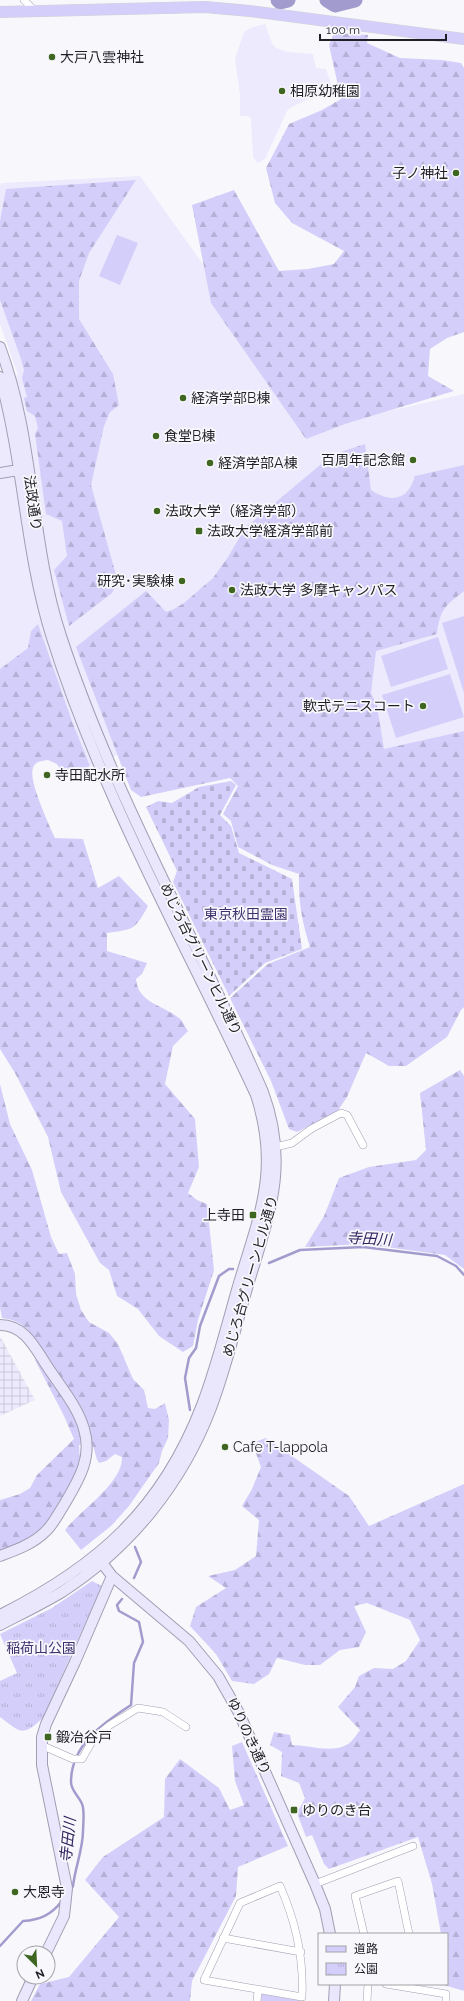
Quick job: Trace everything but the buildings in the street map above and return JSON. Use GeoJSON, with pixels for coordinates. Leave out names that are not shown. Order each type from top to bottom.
{"type":"FeatureCollection","features":[{"type":"Feature","properties":{"kind":"main road"},"geometry":{"type":"LineString","coordinates":[[0,12],[186,6],[226,8],[464,39]]}},
{"type":"Feature","properties":{"kind":"street"},"geometry":{"type":"LineString","coordinates":[[24,0],[35,11]]}},
{"type":"Feature","properties":{"kind":"street","name":"法政通り"},"geometry":{"type":"LineString","coordinates":[[0,347],[19,412],[23,469]]}},
{"type":"Feature","properties":{"kind":"street","name":"法政通り"},"geometry":{"type":"LineString","coordinates":[[0,377],[23,469],[64,660]]}},
{"type":"Feature","properties":{"kind":"street"},"geometry":{"type":"LineString","coordinates":[[0,473],[23,469]]}},
{"type":"Feature","properties":{"kind":"street","name":"めじろ台グリーンヒル通り"},"geometry":{"type":"LineString","coordinates":[[0,1615],[53,1587],[126,1541],[154,1510],[187,1460],[204,1426],[217,1390],[270,1210],[276,1182],[272,1148],[272,1119],[263,1092],[126,803],[64,660]]}},
{"type":"Feature","properties":{"kind":"street"},"geometry":{"type":"LineString","coordinates":[[272,1148],[292,1143],[311,1129],[341,1113],[347,1115],[363,1145]]}},
{"type":"Feature","properties":{"kind":"street"},"geometry":{"type":"LineString","coordinates":[[0,1325],[18,1329],[31,1342],[81,1419],[87,1438],[86,1460],[80,1479],[53,1523],[37,1539],[0,1556]]}},
{"type":"Feature","properties":{"kind":"street","name":"めじろ台グリーンヒル通り"},"geometry":{"type":"LineString","coordinates":[[0,1625],[61,1592],[99,1559]]}},
{"type":"Feature","properties":{"kind":"street","name":"ゆりのき通り"},"geometry":{"type":"LineString","coordinates":[[99,1559],[112,1576],[177,1630],[196,1649],[218,1676],[239,1713],[315,1884],[325,1909],[330,1933]]}},
{"type":"Feature","properties":{"kind":"street"},"geometry":{"type":"LineString","coordinates":[[50,1945],[60,1926],[67,1901],[67,1888],[42,1766],[42,1745],[46,1724],[75,1662],[112,1576]]}},
{"type":"Feature","properties":{"kind":"street"},"geometry":{"type":"LineString","coordinates":[[42,1745],[73,1759],[82,1758],[94,1738],[110,1725],[138,1708],[163,1712],[186,1727]]}},
{"type":"Feature","properties":{"kind":"street"},"geometry":{"type":"LineString","coordinates":[[315,1884],[413,1846]]}},
{"type":"Feature","properties":{"kind":"street"},"geometry":{"type":"LineString","coordinates":[[364,1933],[354,1896],[398,1881],[409,1933]]}},
{"type":"Feature","properties":{"kind":"street"},"geometry":{"type":"LineString","coordinates":[[280,1886],[293,1918],[301,1952],[302,1997],[258,1991],[204,1980],[223,1938],[240,1903],[280,1886]]}},
{"type":"Feature","properties":{"kind":"street"},"geometry":{"type":"LineString","coordinates":[[223,1938],[301,1952]]}},
{"type":"Feature","properties":{"kind":"street"},"geometry":{"type":"LineString","coordinates":[[22,2001],[29,1985]]}},
{"type":"Feature","properties":{"kind":"street"},"geometry":{"type":"LineString","coordinates":[[334,2001],[335,1985]]}},
{"type":"Feature","properties":{"kind":"street"},"geometry":{"type":"LineString","coordinates":[[366,2001],[368,1985]]}},
{"type":"Feature","properties":{"kind":"street"},"geometry":{"type":"LineString","coordinates":[[399,1985],[412,1986],[446,1994],[446,2001]]}},
{"type":"Feature","properties":{"kind":"street"},"geometry":{"type":"LineString","coordinates":[[257,2001],[258,1991]]}},
{"type":"Feature","properties":{"kind":"shaded area","name":"相原幼稚園"},"geometry":{"type":"Polygon","coordinates":[[[265,24],[272,43],[276,48],[288,52],[313,54],[316,68],[326,69],[332,87],[288,109],[265,159],[258,163],[253,157],[251,118],[248,116],[240,116],[240,95],[235,58],[244,32],[253,27],[265,24]]]}},
{"type":"Feature","properties":{"kind":"shaded area","name":"法政大学 多摩キャンパス"},"geometry":{"type":"Polygon","coordinates":[[[140,176],[319,427],[464,394],[464,861],[233,753],[131,790],[117,755],[65,777],[58,762],[46,755],[0,784],[0,380],[18,375],[0,324],[0,186],[1,183],[140,176]]]}},
{"type":"Feature","properties":{"kind":"shaded area"},"geometry":{"type":"Polygon","coordinates":[[[0,1336],[35,1400],[0,1416],[0,1336]]]}},
{"type":"Feature","properties":{"kind":"green space"},"geometry":{"type":"Polygon","coordinates":[[[334,33],[368,35],[367,43],[400,58],[442,60],[461,63],[464,68],[464,332],[447,338],[430,349],[428,376],[454,391],[345,424],[306,439],[211,303],[192,205],[234,190],[279,271],[308,269],[334,264],[344,251],[292,223],[275,203],[266,168],[289,124],[322,110],[341,99],[329,45],[334,33]]]}},
{"type":"Feature","properties":{"kind":"green space"},"geometry":{"type":"Polygon","coordinates":[[[136,180],[89,253],[79,281],[79,319],[113,374],[119,405],[110,412],[104,426],[91,485],[118,582],[112,593],[69,626],[54,570],[67,556],[62,521],[46,514],[35,434],[38,428],[35,416],[27,411],[24,398],[27,397],[22,378],[24,370],[0,300],[0,221],[6,189],[136,180]]]}},
{"type":"Feature","properties":{"kind":"green space"},"geometry":{"type":"Polygon","coordinates":[[[117,235],[138,243],[120,285],[99,276],[117,235]]]}},
{"type":"Feature","properties":{"kind":"green space"},"geometry":{"type":"Polygon","coordinates":[[[365,444],[371,490],[385,497],[392,498],[403,495],[408,491],[415,476],[464,465],[464,591],[444,609],[437,634],[376,651],[371,693],[377,706],[384,749],[464,731],[464,1007],[447,1037],[406,1066],[389,1066],[366,1053],[347,1097],[337,1112],[297,1132],[289,1129],[271,1081],[230,998],[268,964],[310,947],[301,911],[299,874],[272,865],[238,847],[231,821],[223,814],[238,786],[230,778],[141,797],[131,790],[76,647],[146,591],[166,612],[184,603],[213,578],[228,557],[245,528],[332,455],[365,444]]]}},
{"type":"Feature","properties":{"kind":"green space"},"geometry":{"type":"Polygon","coordinates":[[[464,616],[464,693],[442,623],[464,616]]]}},
{"type":"Feature","properties":{"kind":"green space"},"geometry":{"type":"Polygon","coordinates":[[[38,624],[73,724],[90,766],[65,777],[57,764],[48,760],[37,763],[33,768],[32,774],[40,803],[55,838],[83,839],[98,888],[119,876],[148,906],[136,924],[132,927],[123,931],[107,933],[107,951],[147,963],[142,974],[136,979],[141,993],[152,1003],[179,1018],[188,1031],[173,1046],[165,1084],[195,1119],[199,1167],[188,1193],[197,1200],[207,1204],[214,1270],[198,1320],[193,1346],[183,1352],[159,1336],[138,1309],[117,1296],[109,1270],[100,1263],[61,1192],[48,1137],[15,1073],[0,1049],[0,669],[28,648],[31,631],[38,624]]]}},
{"type":"Feature","properties":{"kind":"green space","name":"軟式テニスコート"},"geometry":{"type":"Polygon","coordinates":[[[438,637],[448,669],[391,687],[381,656],[438,637]]]}},
{"type":"Feature","properties":{"kind":"green space","name":"軟式テニスコート"},"geometry":{"type":"Polygon","coordinates":[[[450,674],[464,717],[396,738],[382,695],[450,674]]]}},
{"type":"Feature","properties":{"kind":"green space","name":"東京秋田霊園"},"geometry":{"type":"Polygon","coordinates":[[[231,781],[236,785],[220,815],[231,826],[239,853],[292,879],[302,949],[265,963],[229,996],[173,882],[177,871],[146,807],[158,801],[172,803],[199,787],[231,781]]]}},
{"type":"Feature","properties":{"kind":"green space"},"geometry":{"type":"Polygon","coordinates":[[[460,1070],[464,1076],[464,1269],[445,1255],[363,1244],[305,1247],[324,1216],[339,1178],[369,1167],[416,1160],[426,1150],[420,1093],[460,1070]]]}},
{"type":"Feature","properties":{"kind":"green space"},"geometry":{"type":"Polygon","coordinates":[[[0,1084],[10,1124],[32,1170],[51,1237],[59,1254],[67,1253],[75,1274],[76,1294],[81,1310],[89,1322],[109,1333],[118,1344],[133,1379],[144,1390],[148,1408],[155,1409],[165,1403],[169,1420],[168,1438],[162,1451],[159,1463],[129,1506],[111,1526],[81,1550],[65,1530],[100,1496],[116,1477],[122,1457],[115,1454],[106,1461],[99,1463],[90,1442],[79,1445],[80,1461],[75,1476],[46,1527],[35,1537],[0,1552],[0,1500],[20,1494],[30,1488],[37,1475],[74,1439],[64,1416],[35,1360],[44,1353],[32,1334],[23,1325],[2,1318],[0,1307],[0,1084]]]}},
{"type":"Feature","properties":{"kind":"green space"},"geometry":{"type":"Polygon","coordinates":[[[266,1438],[349,1496],[369,1526],[464,1484],[464,1991],[444,1985],[448,1985],[448,1933],[441,1933],[432,1884],[418,1837],[329,1869],[324,1864],[312,1835],[306,1837],[297,1813],[305,1798],[299,1783],[281,1776],[282,1752],[270,1745],[274,1732],[290,1735],[292,1745],[328,1749],[342,1747],[350,1743],[360,1730],[338,1707],[355,1687],[359,1676],[374,1668],[393,1669],[406,1661],[420,1640],[410,1620],[367,1603],[354,1606],[366,1632],[359,1647],[340,1650],[320,1665],[305,1665],[277,1658],[269,1674],[254,1684],[232,1681],[216,1654],[190,1626],[196,1607],[226,1588],[208,1576],[235,1570],[256,1556],[259,1520],[242,1506],[252,1489],[261,1467],[252,1443],[266,1438]]]}},
{"type":"Feature","properties":{"kind":"green space","name":"稲荷山公園"},"geometry":{"type":"Polygon","coordinates":[[[92,1581],[102,1586],[43,1718],[26,1730],[22,1731],[13,1727],[0,1717],[0,1681],[17,1673],[0,1634],[52,1608],[92,1581]]]}},
{"type":"Feature","properties":{"kind":"green space"},"geometry":{"type":"Polygon","coordinates":[[[242,1742],[288,1846],[238,1867],[236,1896],[192,1981],[190,2001],[31,2001],[39,1985],[56,1985],[56,1980],[69,1977],[119,1917],[85,1880],[103,1857],[164,1817],[165,1779],[180,1759],[219,1788],[230,1810],[244,1805],[235,1781],[232,1746],[242,1742]]]}},
{"type":"Feature","properties":{"kind":"green space"},"geometry":{"type":"Polygon","coordinates":[[[262,1994],[302,2001],[261,2001],[262,1994]]]}},
{"type":"Feature","properties":{"kind":"waterway"},"geometry":{"type":"LineString","coordinates":[[278,0],[280,2],[288,0]]}},
{"type":"Feature","properties":{"kind":"waterway"},"geometry":{"type":"LineString","coordinates":[[327,0],[335,5],[355,0]]}},
{"type":"Feature","properties":{"kind":"waterway","name":"寺田川"},"geometry":{"type":"LineString","coordinates":[[269,1263],[300,1250],[363,1247],[437,1256],[456,1266],[464,1275]]}},
{"type":"Feature","properties":{"kind":"waterway","name":"寺田川"},"geometry":{"type":"LineString","coordinates":[[190,1410],[185,1378],[189,1358],[196,1348],[200,1326],[219,1276],[229,1269],[233,1269]]}},
{"type":"Feature","properties":{"kind":"waterway","name":"寺田川"},"geometry":{"type":"LineString","coordinates":[[134,1578],[141,1562],[135,1547]]}},
{"type":"Feature","properties":{"kind":"waterway","name":"寺田川"},"geometry":{"type":"LineString","coordinates":[[71,1889],[73,1886],[82,1845],[84,1818],[82,1804],[71,1785],[72,1769],[76,1757],[90,1736],[110,1719],[131,1705],[134,1663],[143,1642],[139,1622],[119,1611],[117,1605],[122,1599]]}},
{"type":"Feature","properties":{"kind":"waterway","name":"寺田川"},"geometry":{"type":"LineString","coordinates":[[0,1946],[23,1921],[45,1916],[54,1910],[62,1901]]}},
{"type":"Feature","properties":{"kind":"place","name":"大戸八雲神社"},"geometry":{"type":"Point","coordinates":[52,57]}},
{"type":"Feature","properties":{"kind":"place","name":"相原幼稚園"},"geometry":{"type":"Point","coordinates":[282,91]}},
{"type":"Feature","properties":{"kind":"place","name":"子ノ神社"},"geometry":{"type":"Point","coordinates":[456,173]}},
{"type":"Feature","properties":{"kind":"place","name":"経済学部B棟"},"geometry":{"type":"Point","coordinates":[183,398]}},
{"type":"Feature","properties":{"kind":"place","name":"食堂B棟"},"geometry":{"type":"Point","coordinates":[156,436]}},
{"type":"Feature","properties":{"kind":"place","name":"百周年記念館"},"geometry":{"type":"Point","coordinates":[413,460]}},
{"type":"Feature","properties":{"kind":"place","name":"経済学部A棟"},"geometry":{"type":"Point","coordinates":[210,463]}},
{"type":"Feature","properties":{"kind":"place","name":"法政大学（経済学部）"},"geometry":{"type":"Point","coordinates":[157,511]}},
{"type":"Feature","properties":{"kind":"place","name":"法政大学経済学部前"},"geometry":{"type":"Point","coordinates":[199,531]}},
{"type":"Feature","properties":{"kind":"place","name":"研究･実験棟"},"geometry":{"type":"Point","coordinates":[182,581]}},
{"type":"Feature","properties":{"kind":"place","name":"法政大学 多摩キャンパス"},"geometry":{"type":"Point","coordinates":[232,590]}},
{"type":"Feature","properties":{"kind":"place","name":"軟式テニスコート"},"geometry":{"type":"Point","coordinates":[423,706]}},
{"type":"Feature","properties":{"kind":"place","name":"寺田配水所"},"geometry":{"type":"Point","coordinates":[47,775]}},
{"type":"Feature","properties":{"kind":"place","name":"上寺田"},"geometry":{"type":"Point","coordinates":[253,1215]}},
{"type":"Feature","properties":{"kind":"place","name":"Cafe T-lappola"},"geometry":{"type":"Point","coordinates":[225,1447]}},
{"type":"Feature","properties":{"kind":"place","name":"鍛冶谷戸"},"geometry":{"type":"Point","coordinates":[48,1737]}},
{"type":"Feature","properties":{"kind":"place","name":"ゆりのき台"},"geometry":{"type":"Point","coordinates":[294,1810]}},
{"type":"Feature","properties":{"kind":"place","name":"大恩寺"},"geometry":{"type":"Point","coordinates":[15,1892]}}]}
